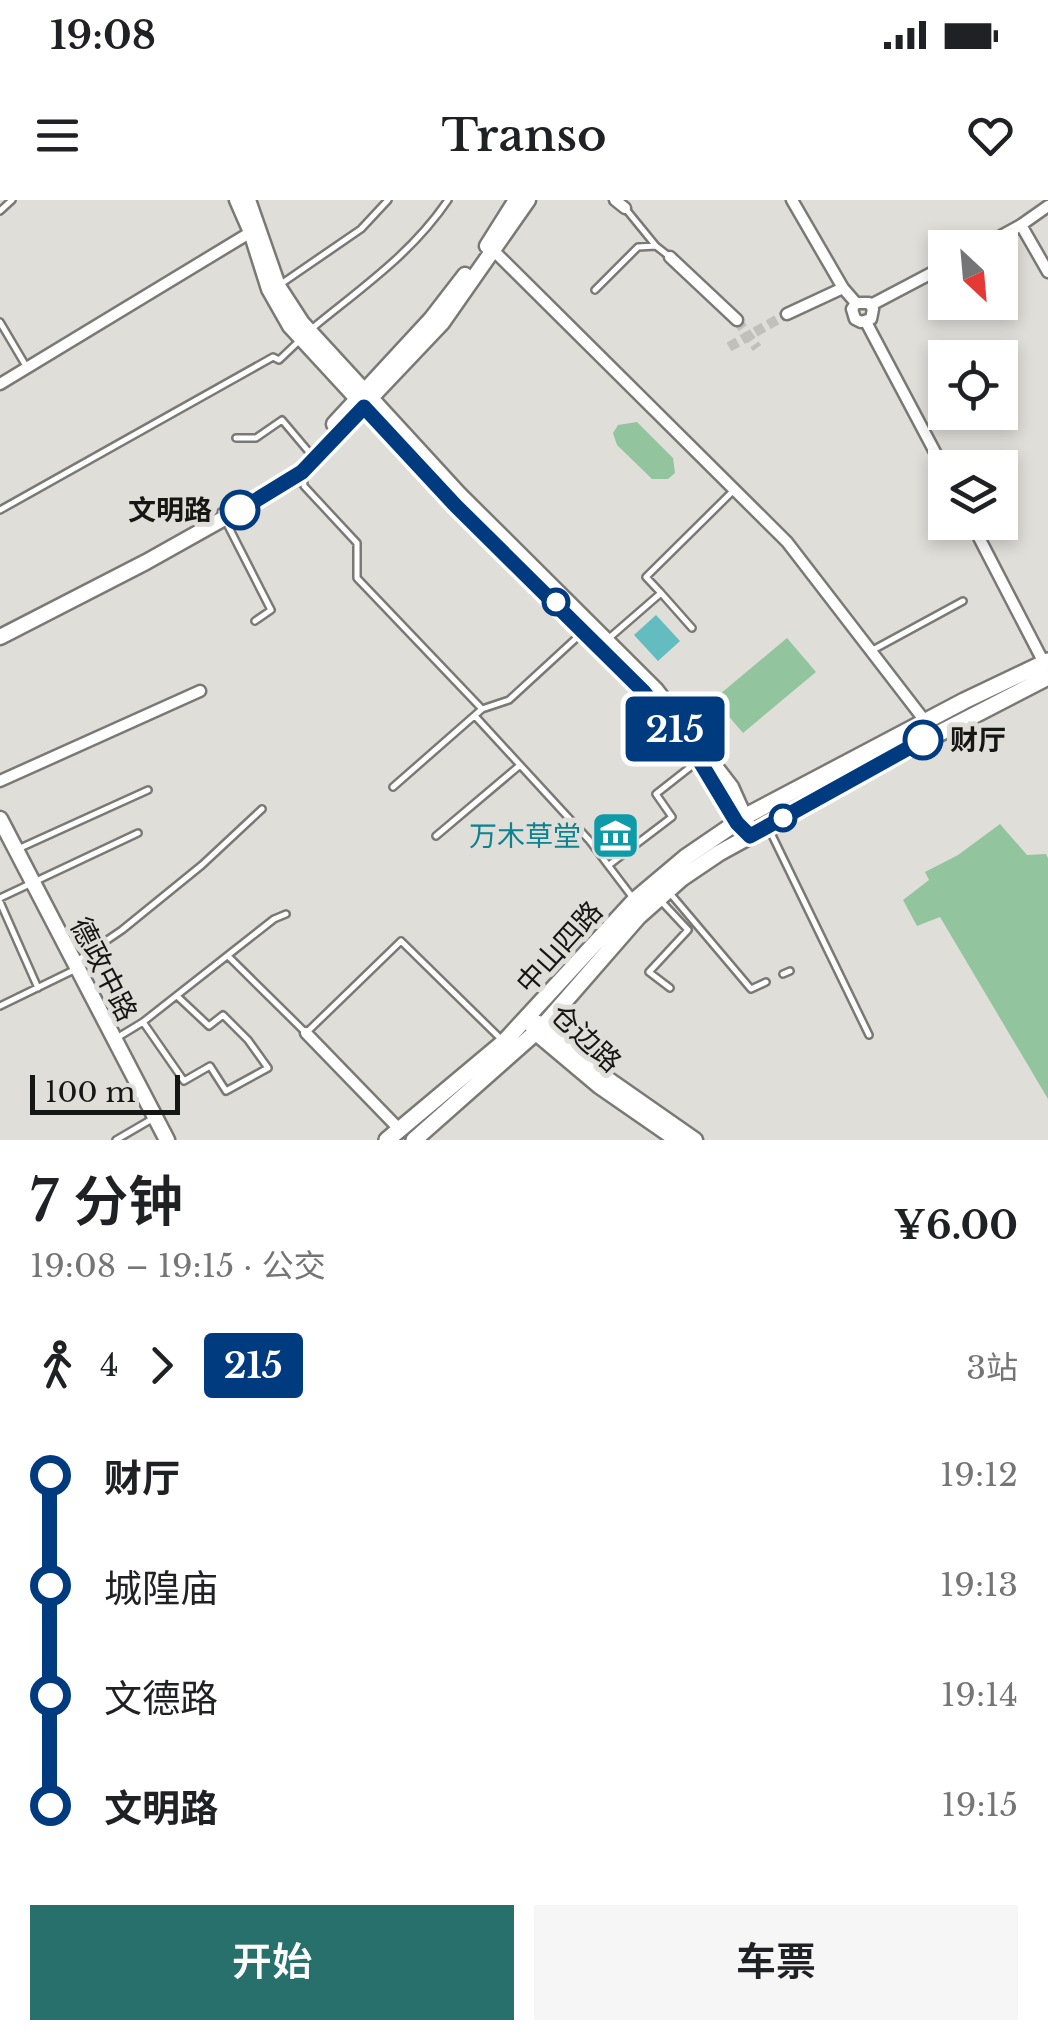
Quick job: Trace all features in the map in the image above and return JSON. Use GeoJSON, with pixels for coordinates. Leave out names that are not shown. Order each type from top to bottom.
{"type":"FeatureCollection","features":[{"type":"Feature","properties":{"kind":"main road"},"geometry":{"type":"LineString","coordinates":[[237,200],[268,289],[301,338],[608,640],[695,738],[730,787],[750,836]]}},
{"type":"Feature","properties":{"kind":"main road"},"geometry":{"type":"LineString","coordinates":[[248,200],[278,286],[302,323],[456,506],[643,691],[742,819]]}},
{"type":"Feature","properties":{"kind":"main road"},"geometry":{"type":"LineString","coordinates":[[491,248],[516,200]]}},
{"type":"Feature","properties":{"kind":"main road"},"geometry":{"type":"LineString","coordinates":[[0,637],[302,472],[528,200]]}},
{"type":"Feature","properties":{"kind":"main road"},"geometry":{"type":"LineString","coordinates":[[0,626],[222,515],[283,475],[365,399]]}},
{"type":"Feature","properties":{"kind":"main road","name":"中山四路"},"geometry":{"type":"LineString","coordinates":[[401,1137],[504,1042],[536,1026],[635,900],[686,857],[742,819],[925,722],[1047,667]]}},
{"type":"Feature","properties":{"kind":"main road","name":"中山四路"},"geometry":{"type":"LineString","coordinates":[[401,1137],[536,1026],[663,894],[702,864],[1047,667]]}},
{"type":"Feature","properties":{"kind":"main road","name":"德政中路"},"geometry":{"type":"LineString","coordinates":[[0,819],[167,1140]]}},
{"type":"Feature","properties":{"kind":"main road","name":"仓边路"},"geometry":{"type":"LineString","coordinates":[[536,1026],[608,1093],[677,1140]]}},
{"type":"Feature","properties":{"kind":"main road","name":"仓边路"},"geometry":{"type":"LineString","coordinates":[[536,1026],[695,1140]]}},
{"type":"Feature","properties":{"kind":"street"},"geometry":{"type":"LineString","coordinates":[[614,200],[625,208]]}},
{"type":"Feature","properties":{"kind":"street"},"geometry":{"type":"LineString","coordinates":[[792,200],[843,288],[856,303]]}},
{"type":"Feature","properties":{"kind":"street"},"geometry":{"type":"LineString","coordinates":[[1013,230],[1048,202]]}},
{"type":"Feature","properties":{"kind":"street"},"geometry":{"type":"LineString","coordinates":[[1022,225],[1048,272]]}},
{"type":"Feature","properties":{"kind":"street"},"geometry":{"type":"LineString","coordinates":[[0,384],[251,232]]}},
{"type":"Feature","properties":{"kind":"street"},"geometry":{"type":"LineString","coordinates":[[491,248],[567,315],[787,542],[925,722]]}},
{"type":"Feature","properties":{"kind":"street"},"geometry":{"type":"LineString","coordinates":[[670,257],[737,320]]}},
{"type":"Feature","properties":{"kind":"street"},"geometry":{"type":"LineString","coordinates":[[866,322],[853,316],[856,303],[872,305],[928,275]]}},
{"type":"Feature","properties":{"kind":"street"},"geometry":{"type":"LineString","coordinates":[[786,314],[843,288]]}},
{"type":"Feature","properties":{"kind":"street"},"geometry":{"type":"LineString","coordinates":[[866,322],[872,316],[872,305]]}},
{"type":"Feature","properties":{"kind":"street"},"geometry":{"type":"LineString","coordinates":[[866,322],[934,450]]}},
{"type":"Feature","properties":{"kind":"street"},"geometry":{"type":"LineString","coordinates":[[980,540],[1047,667]]}},
{"type":"Feature","properties":{"kind":"street"},"geometry":{"type":"LineString","coordinates":[[0,781],[200,691]]}},
{"type":"Feature","properties":{"kind":"street"},"geometry":{"type":"LineString","coordinates":[[306,1033],[401,1137]]}},
{"type":"Feature","properties":{"kind":"lane"},"geometry":{"type":"LineString","coordinates":[[0,211],[12,200]]}},
{"type":"Feature","properties":{"kind":"lane"},"geometry":{"type":"LineString","coordinates":[[278,286],[355,232],[388,200]]}},
{"type":"Feature","properties":{"kind":"lane"},"geometry":{"type":"LineString","coordinates":[[315,326],[404,254],[448,200]]}},
{"type":"Feature","properties":{"kind":"lane"},"geometry":{"type":"LineString","coordinates":[[625,208],[670,257]]}},
{"type":"Feature","properties":{"kind":"lane"},"geometry":{"type":"LineString","coordinates":[[595,290],[638,247],[656,246]]}},
{"type":"Feature","properties":{"kind":"lane"},"geometry":{"type":"LineString","coordinates":[[0,322],[27,368]]}},
{"type":"Feature","properties":{"kind":"lane"},"geometry":{"type":"LineString","coordinates":[[0,510],[273,357],[279,360],[301,338]]}},
{"type":"Feature","properties":{"kind":"lane"},"geometry":{"type":"LineString","coordinates":[[236,438],[256,438],[282,420],[309,452]]}},
{"type":"Feature","properties":{"kind":"lane"},"geometry":{"type":"LineString","coordinates":[[302,472],[304,486],[357,542],[357,578],[482,709]]}},
{"type":"Feature","properties":{"kind":"lane"},"geometry":{"type":"LineString","coordinates":[[692,628],[646,577],[734,490]]}},
{"type":"Feature","properties":{"kind":"lane"},"geometry":{"type":"LineString","coordinates":[[222,515],[272,610],[255,621]]}},
{"type":"Feature","properties":{"kind":"lane"},"geometry":{"type":"LineString","coordinates":[[608,640],[661,593]]}},
{"type":"Feature","properties":{"kind":"lane"},"geometry":{"type":"LineString","coordinates":[[871,650],[963,601]]}},
{"type":"Feature","properties":{"kind":"lane"},"geometry":{"type":"LineString","coordinates":[[394,787],[482,709],[509,700],[585,630]]}},
{"type":"Feature","properties":{"kind":"lane"},"geometry":{"type":"LineString","coordinates":[[475,716],[635,900]]}},
{"type":"Feature","properties":{"kind":"lane"},"geometry":{"type":"LineString","coordinates":[[609,866],[672,817],[656,794],[699,760]]}},
{"type":"Feature","properties":{"kind":"lane"},"geometry":{"type":"LineString","coordinates":[[436,836],[518,766]]}},
{"type":"Feature","properties":{"kind":"lane"},"geometry":{"type":"LineString","coordinates":[[16,850],[148,790]]}},
{"type":"Feature","properties":{"kind":"lane"},"geometry":{"type":"LineString","coordinates":[[0,1006],[74,967],[202,865],[262,810]]}},
{"type":"Feature","properties":{"kind":"lane"},"geometry":{"type":"LineString","coordinates":[[768,826],[869,1035]]}},
{"type":"Feature","properties":{"kind":"lane"},"geometry":{"type":"LineString","coordinates":[[38,988],[0,900],[138,833]]}},
{"type":"Feature","properties":{"kind":"lane"},"geometry":{"type":"LineString","coordinates":[[663,894],[751,989],[766,982]]}},
{"type":"Feature","properties":{"kind":"lane"},"geometry":{"type":"LineString","coordinates":[[663,894],[688,930],[649,972],[670,988]]}},
{"type":"Feature","properties":{"kind":"lane"},"geometry":{"type":"LineString","coordinates":[[113,1040],[144,1022],[274,919],[286,914]]}},
{"type":"Feature","properties":{"kind":"lane"},"geometry":{"type":"LineString","coordinates":[[228,956],[306,1033],[400,942],[504,1042]]}},
{"type":"Feature","properties":{"kind":"lane"},"geometry":{"type":"LineString","coordinates":[[783,974],[790,970]]}},
{"type":"Feature","properties":{"kind":"lane"},"geometry":{"type":"LineString","coordinates":[[144,1022],[184,1080],[210,1066],[226,1091],[268,1068],[224,1015],[209,1026],[177,996]]}},
{"type":"Feature","properties":{"kind":"lane"},"geometry":{"type":"LineString","coordinates":[[116,1140],[154,1118]]}},
{"type":"Feature","properties":{"kind":"green space"},"geometry":{"type":"Polygon","coordinates":[[[637,422],[673,458],[675,473],[668,479],[652,479],[617,445],[613,433],[618,425],[637,422]]]}},
{"type":"Feature","properties":{"kind":"green space"},"geometry":{"type":"Polygon","coordinates":[[[787,638],[816,672],[743,733],[714,699],[787,638]]]}},
{"type":"Feature","properties":{"kind":"green space"},"geometry":{"type":"Polygon","coordinates":[[[1000,824],[1027,855],[1046,854],[1048,858],[1048,1099],[940,917],[917,926],[903,900],[929,880],[925,872],[958,855],[1000,824]]]}},
{"type":"Feature","properties":{"kind":"water"},"geometry":{"type":"Polygon","coordinates":[[[656,615],[680,641],[658,661],[634,635],[656,615]]]}},
{"type":"Feature","properties":{"kind":"tunnel"},"geometry":{"type":"LineString","coordinates":[[729,347],[787,314]]}},
{"type":"Feature","properties":{"kind":"tunnel"},"geometry":{"type":"LineString","coordinates":[[737,320],[757,348]]}},
{"type":"Feature","properties":{"kind":"bus line","name":"215"},"geometry":{"type":"LineString","coordinates":[[240,510],[302,472],[364,407],[456,506],[643,691],[699,760],[737,823],[750,836],[923,740]]}},
{"type":"Feature","properties":{"kind":"place","name":"文明路"},"geometry":{"type":"Point","coordinates":[240,510]}},
{"type":"Feature","properties":{"kind":"place","name":"财厅"},"geometry":{"type":"Point","coordinates":[923,740]}},
{"type":"Feature","properties":{"kind":"place","name":"万木草堂"},"geometry":{"type":"Point","coordinates":[616,836]}}]}
